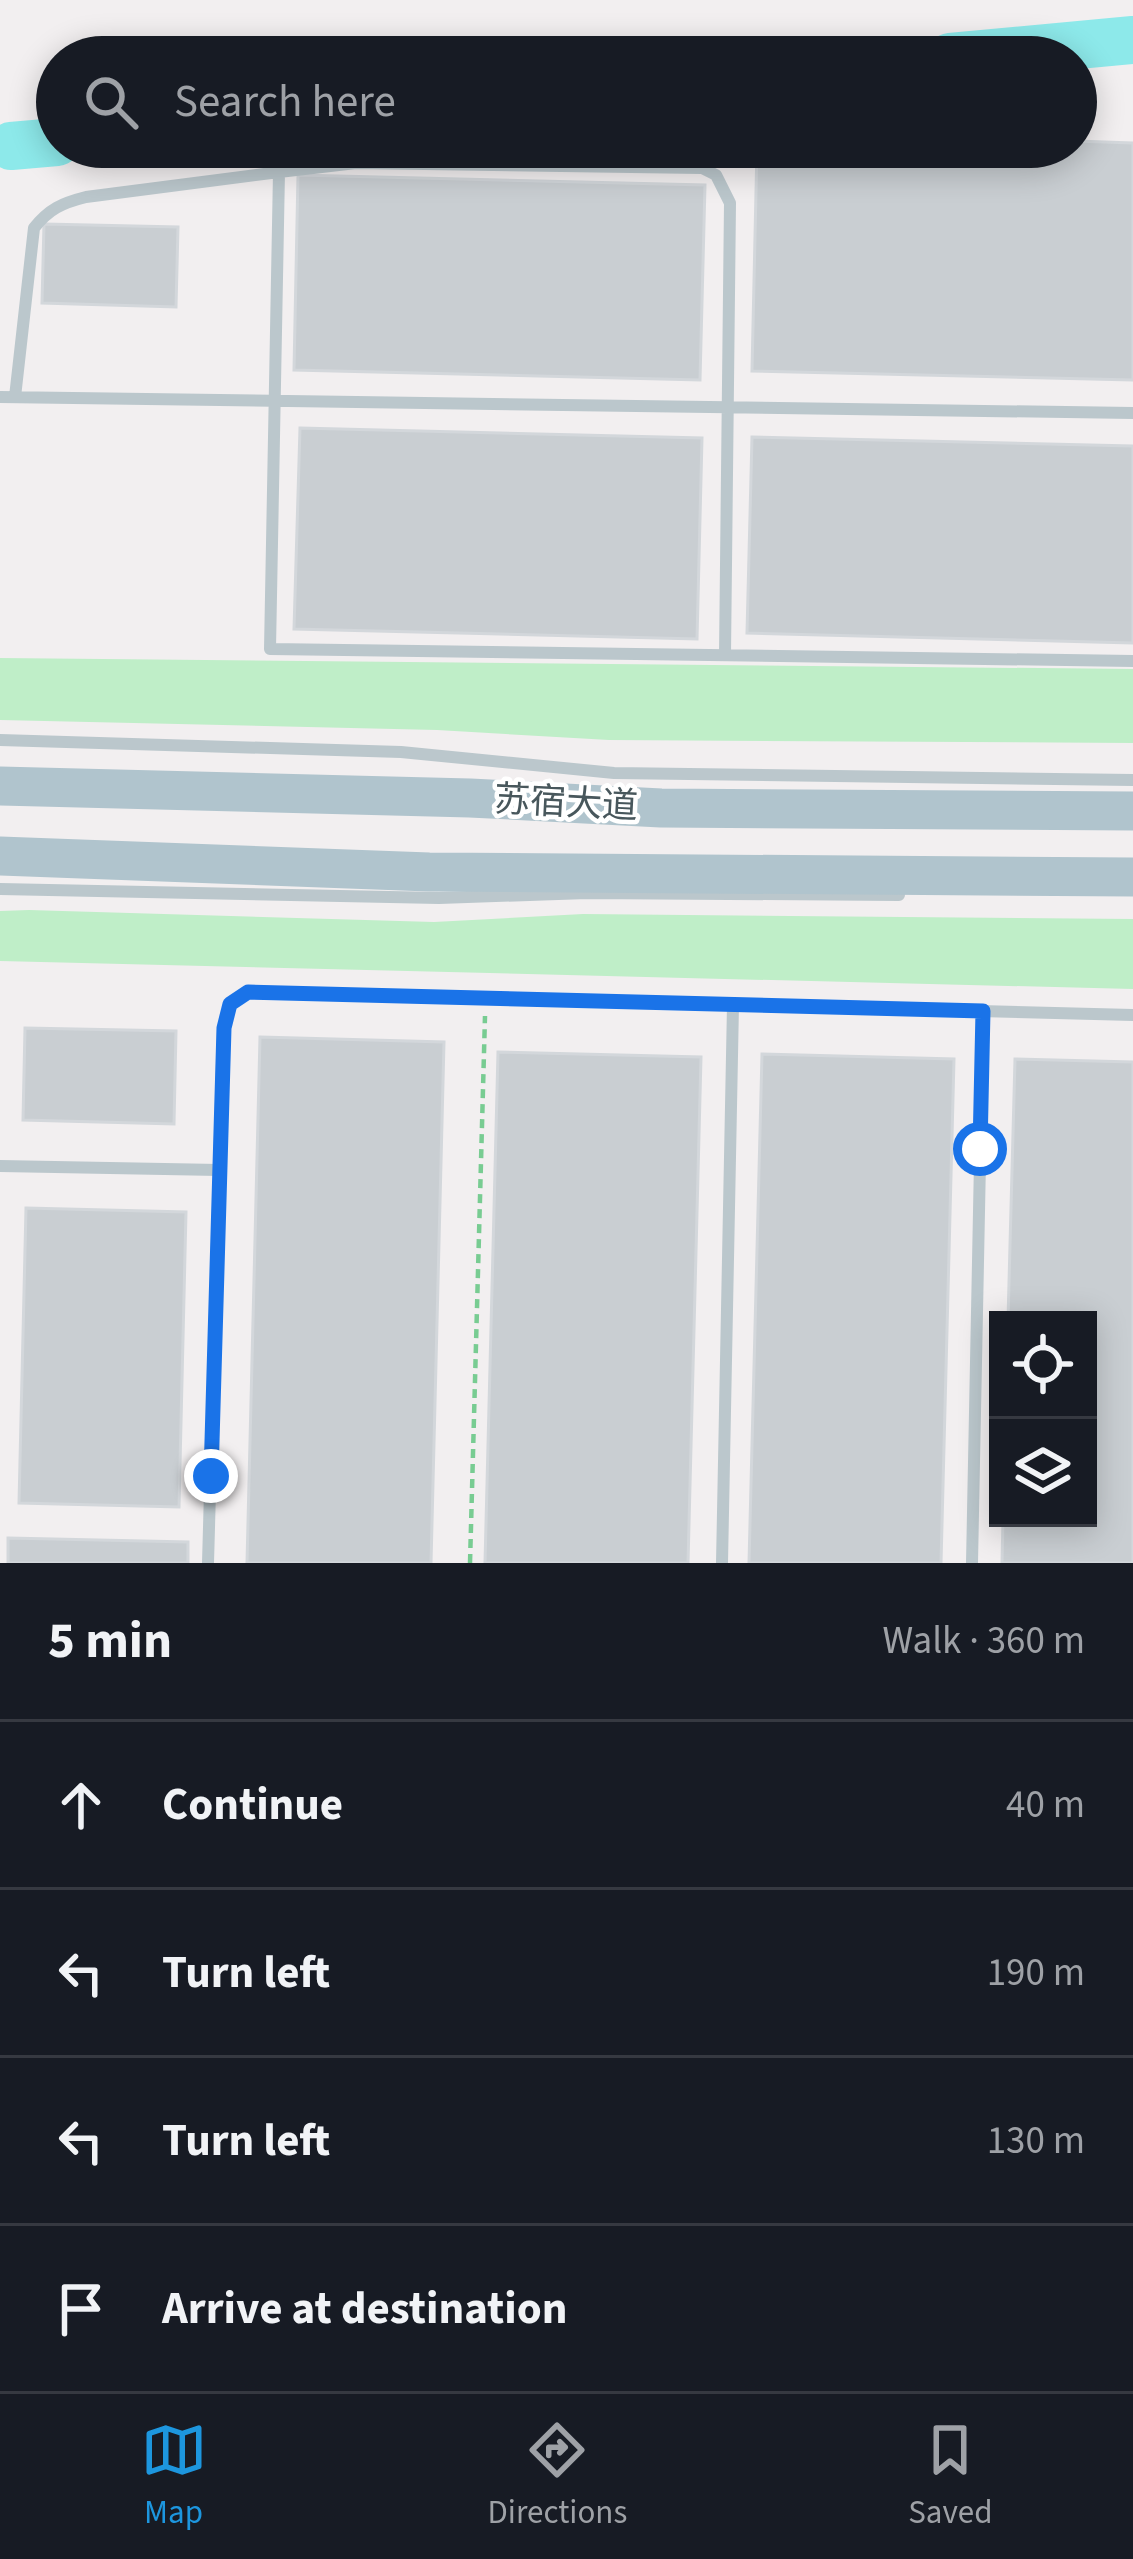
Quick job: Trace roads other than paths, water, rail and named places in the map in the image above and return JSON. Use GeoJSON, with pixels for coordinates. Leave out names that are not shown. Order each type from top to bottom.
{"type":"FeatureCollection","features":[{"type":"Feature","properties":{"kind":"main road","name":"苏宿大道"},"geometry":{"type":"LineString","coordinates":[[0,786],[470,798],[661,808],[1133,811]]}},
{"type":"Feature","properties":{"kind":"main road","name":"苏宿大道"},"geometry":{"type":"LineString","coordinates":[[0,856],[429,872],[1133,877]]}},
{"type":"Feature","properties":{"kind":"lane"},"geometry":{"type":"LineString","coordinates":[[16,398],[34,228],[46,213],[63,202],[86,197],[313,168]]}},
{"type":"Feature","properties":{"kind":"lane"},"geometry":{"type":"LineString","coordinates":[[702,168],[716,175],[730,203],[725,655]]}},
{"type":"Feature","properties":{"kind":"lane"},"geometry":{"type":"LineString","coordinates":[[279,172],[270,649],[1133,661]]}},
{"type":"Feature","properties":{"kind":"lane"},"geometry":{"type":"LineString","coordinates":[[0,397],[1133,412]]}},
{"type":"Feature","properties":{"kind":"lane"},"geometry":{"type":"LineString","coordinates":[[0,740],[401,752],[614,773],[1133,780]]}},
{"type":"Feature","properties":{"kind":"lane"},"geometry":{"type":"LineString","coordinates":[[0,889],[439,898],[587,893],[919,895]]}},
{"type":"Feature","properties":{"kind":"lane"},"geometry":{"type":"LineString","coordinates":[[208,1563],[224,1028],[230,1004],[248,992],[1133,1015]]}},
{"type":"Feature","properties":{"kind":"lane"},"geometry":{"type":"LineString","coordinates":[[722,1563],[733,1005]]}},
{"type":"Feature","properties":{"kind":"lane"},"geometry":{"type":"LineString","coordinates":[[972,1563],[983,1011]]}},
{"type":"Feature","properties":{"kind":"lane"},"geometry":{"type":"LineString","coordinates":[[0,1166],[219,1170]]}},
{"type":"Feature","properties":{"kind":"waterway"},"geometry":{"type":"LineString","coordinates":[[1097,43],[1133,40]]}},
{"type":"Feature","properties":{"kind":"waterway"},"geometry":{"type":"LineString","coordinates":[[11,146],[36,144]]}}]}
